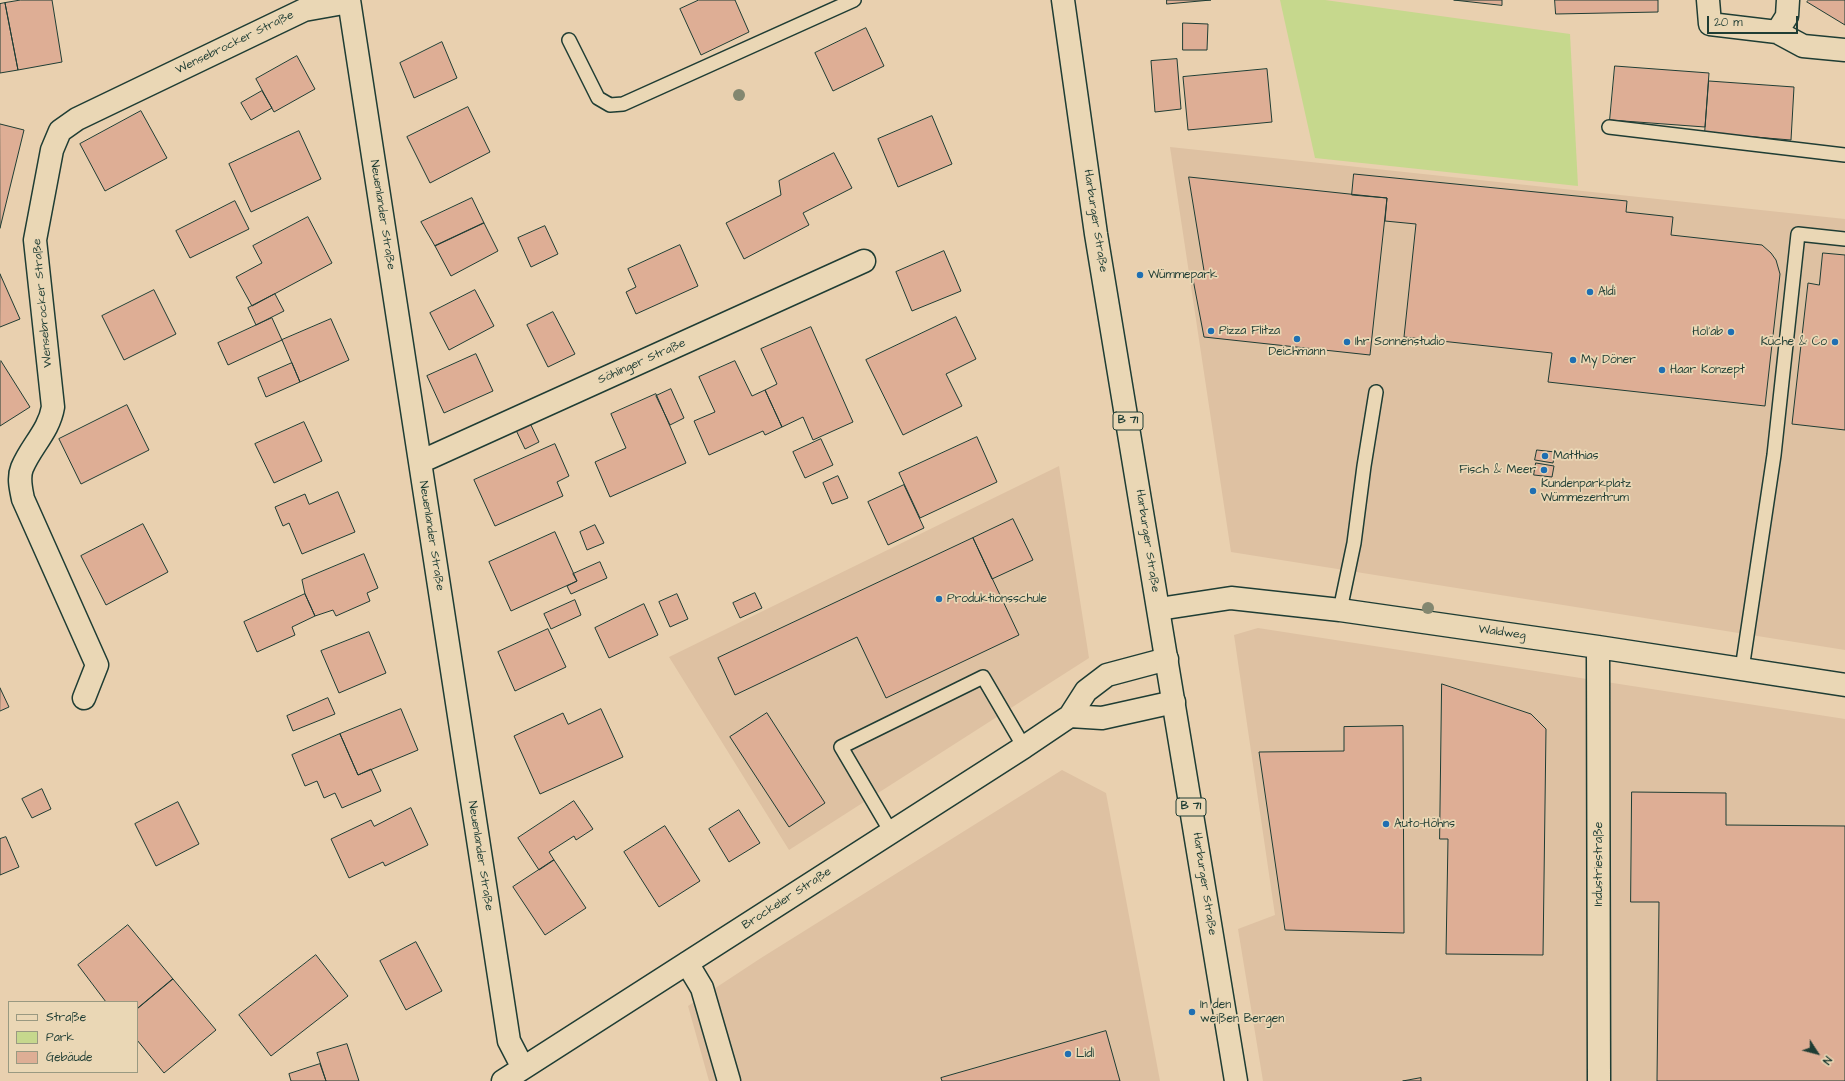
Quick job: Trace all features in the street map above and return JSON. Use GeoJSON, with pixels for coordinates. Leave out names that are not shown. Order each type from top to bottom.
{"type":"FeatureCollection","features":[{"type":"Feature","properties":{"kind":"street","name":"Harburger Straße"},"geometry":{"type":"LineString","coordinates":[[1064,0],[1096,234],[1236,1081]]}},
{"type":"Feature","properties":{"kind":"street"},"geometry":{"type":"LineString","coordinates":[[1708,0],[1710,24],[1777,32],[1803,46],[1845,50]]}},
{"type":"Feature","properties":{"kind":"street"},"geometry":{"type":"LineString","coordinates":[[1777,32],[1787,16],[1788,0]]}},
{"type":"Feature","properties":{"kind":"street","name":"Neuenlander Straße"},"geometry":{"type":"LineString","coordinates":[[349,1],[509,1041],[523,1068]]}},
{"type":"Feature","properties":{"kind":"street","name":"Wensebrocker Straße"},"geometry":{"type":"LineString","coordinates":[[84,698],[97,665],[23,499],[20,485],[22,469],[51,418],[53,407],[35,240],[52,150],[60,131],[77,119],[304,10],[349,1]]}},
{"type":"Feature","properties":{"kind":"street","name":"Söhlinger Straße"},"geometry":{"type":"LineString","coordinates":[[420,462],[864,261]]}},
{"type":"Feature","properties":{"kind":"street","name":"Waldweg"},"geometry":{"type":"LineString","coordinates":[[1159,609],[1231,598],[1340,610],[1598,647],[1845,685]]}},
{"type":"Feature","properties":{"kind":"street","name":"Industriestraße"},"geometry":{"type":"LineString","coordinates":[[1598,647],[1600,1081]]}},
{"type":"Feature","properties":{"kind":"street","name":"Brockeler Straße"},"geometry":{"type":"LineString","coordinates":[[503,1081],[1024,747],[1070,716],[1086,691],[1107,675],[1167,659]]}},
{"type":"Feature","properties":{"kind":"street"},"geometry":{"type":"LineString","coordinates":[[1070,716],[1102,718],[1174,702]]}},
{"type":"Feature","properties":{"kind":"street"},"geometry":{"type":"LineString","coordinates":[[687,963],[702,988],[729,1081]]}},
{"type":"Feature","properties":{"kind":"lane"},"geometry":{"type":"LineString","coordinates":[[569,40],[598,98],[610,105],[623,104],[854,0]]}},
{"type":"Feature","properties":{"kind":"lane"},"geometry":{"type":"LineString","coordinates":[[1609,127],[1845,155]]}},
{"type":"Feature","properties":{"kind":"lane"},"geometry":{"type":"LineString","coordinates":[[1742,669],[1774,455],[1798,234],[1845,239]]}},
{"type":"Feature","properties":{"kind":"lane"},"geometry":{"type":"LineString","coordinates":[[1340,610],[1354,543],[1364,466],[1376,392]]}},
{"type":"Feature","properties":{"kind":"lane"},"geometry":{"type":"LineString","coordinates":[[891,832],[841,747],[983,677],[1024,747]]}},
{"type":"Feature","properties":{"kind":"shaded area"},"geometry":{"type":"Polygon","coordinates":[[[1170,147],[1845,219],[1845,650],[1231,552],[1170,147]]]}},
{"type":"Feature","properties":{"kind":"shaded area"},"geometry":{"type":"Polygon","coordinates":[[[1059,466],[1089,658],[789,850],[669,657],[1059,466]]]}},
{"type":"Feature","properties":{"kind":"shaded area"},"geometry":{"type":"Polygon","coordinates":[[[1258,628],[1845,719],[1845,1081],[1263,1081],[1238,929],[1275,915],[1234,635],[1258,628]]]}},
{"type":"Feature","properties":{"kind":"shaded area"},"geometry":{"type":"Polygon","coordinates":[[[1062,770],[1106,793],[1160,1081],[709,1081],[688,1006],[761,958],[1062,770]]]}},
{"type":"Feature","properties":{"kind":"green space"},"geometry":{"type":"Polygon","coordinates":[[[1280,0],[1325,0],[1570,34],[1578,186],[1315,158],[1280,0]]]}},
{"type":"Feature","properties":{"kind":"building"},"geometry":{"type":"Polygon","coordinates":[[[21,0],[52,0],[62,62],[18,70],[5,3],[21,0]]]}},
{"type":"Feature","properties":{"kind":"building"},"geometry":{"type":"Polygon","coordinates":[[[699,0],[735,0],[749,32],[701,55],[680,9],[699,0]]]}},
{"type":"Feature","properties":{"kind":"building"},"geometry":{"type":"Polygon","coordinates":[[[1167,0],[1211,0],[1167,4],[1167,0]]]}},
{"type":"Feature","properties":{"kind":"building"},"geometry":{"type":"Polygon","coordinates":[[[1454,0],[1502,0],[1502,5],[1454,0]]]}},
{"type":"Feature","properties":{"kind":"building"},"geometry":{"type":"Polygon","coordinates":[[[1555,0],[1658,0],[1658,12],[1556,14],[1555,0]]]}},
{"type":"Feature","properties":{"kind":"building"},"geometry":{"type":"Polygon","coordinates":[[[1809,0],[1845,0],[1845,25],[1807,2],[1809,0]]]}},
{"type":"Feature","properties":{"kind":"building"},"geometry":{"type":"Polygon","coordinates":[[[5,3],[18,70],[0,73],[0,4],[5,3]]]}},
{"type":"Feature","properties":{"kind":"building"},"geometry":{"type":"Polygon","coordinates":[[[1183,23],[1208,24],[1207,50],[1183,50],[1183,23]]]}},
{"type":"Feature","properties":{"kind":"building"},"geometry":{"type":"Polygon","coordinates":[[[866,28],[884,66],[833,91],[815,53],[866,28]]]}},
{"type":"Feature","properties":{"kind":"building"},"geometry":{"type":"Polygon","coordinates":[[[442,42],[457,78],[414,98],[400,63],[442,42]]]}},
{"type":"Feature","properties":{"kind":"building"},"geometry":{"type":"Polygon","coordinates":[[[297,56],[315,89],[274,112],[256,79],[297,56]]]}},
{"type":"Feature","properties":{"kind":"building"},"geometry":{"type":"Polygon","coordinates":[[[1177,59],[1181,109],[1155,112],[1151,61],[1177,59]]]}},
{"type":"Feature","properties":{"kind":"building"},"geometry":{"type":"Polygon","coordinates":[[[1615,66],[1709,73],[1705,127],[1610,120],[1615,66]]]}},
{"type":"Feature","properties":{"kind":"building"},"geometry":{"type":"Polygon","coordinates":[[[1267,69],[1272,122],[1188,130],[1183,77],[1267,69]]]}},
{"type":"Feature","properties":{"kind":"building"},"geometry":{"type":"Polygon","coordinates":[[[1709,81],[1794,87],[1791,140],[1705,133],[1709,81]]]}},
{"type":"Feature","properties":{"kind":"building"},"geometry":{"type":"Polygon","coordinates":[[[262,91],[272,108],[251,120],[241,103],[262,91]]]}},
{"type":"Feature","properties":{"kind":"building"},"geometry":{"type":"Polygon","coordinates":[[[468,107],[490,152],[430,183],[407,137],[468,107]]]}},
{"type":"Feature","properties":{"kind":"building"},"geometry":{"type":"Polygon","coordinates":[[[141,111],[167,158],[105,191],[80,144],[141,111]]]}},
{"type":"Feature","properties":{"kind":"building"},"geometry":{"type":"Polygon","coordinates":[[[932,116],[952,164],[898,187],[878,139],[932,116]]]}},
{"type":"Feature","properties":{"kind":"building"},"geometry":{"type":"Polygon","coordinates":[[[0,124],[24,130],[0,228],[0,124]]]}},
{"type":"Feature","properties":{"kind":"building"},"geometry":{"type":"Polygon","coordinates":[[[299,131],[321,179],[251,212],[229,164],[299,131]]]}},
{"type":"Feature","properties":{"kind":"building"},"geometry":{"type":"Polygon","coordinates":[[[834,153],[852,188],[803,213],[809,225],[744,259],[726,223],[781,195],[779,181],[834,153]]]}},
{"type":"Feature","properties":{"kind":"building"},"geometry":{"type":"Polygon","coordinates":[[[1354,174],[1627,201],[1626,212],[1673,217],[1671,235],[1762,245],[1776,260],[1780,274],[1765,406],[1548,382],[1552,353],[1404,337],[1416,224],[1385,221],[1387,198],[1352,195],[1354,174]]]}},
{"type":"Feature","properties":{"kind":"building"},"geometry":{"type":"Polygon","coordinates":[[[1189,177],[1387,198],[1370,355],[1204,337],[1192,274],[1204,273],[1189,177]]]}},
{"type":"Feature","properties":{"kind":"building"},"geometry":{"type":"Polygon","coordinates":[[[472,198],[484,223],[435,246],[421,222],[472,198]]]}},
{"type":"Feature","properties":{"kind":"building"},"geometry":{"type":"Polygon","coordinates":[[[235,201],[249,229],[190,258],[176,231],[235,201]]]}},
{"type":"Feature","properties":{"kind":"building"},"geometry":{"type":"Polygon","coordinates":[[[308,217],[332,263],[252,306],[236,277],[262,263],[253,246],[308,217]]]}},
{"type":"Feature","properties":{"kind":"building"},"geometry":{"type":"Polygon","coordinates":[[[484,223],[498,251],[451,276],[435,246],[484,223]]]}},
{"type":"Feature","properties":{"kind":"building"},"geometry":{"type":"Polygon","coordinates":[[[545,226],[558,254],[531,267],[518,238],[545,226]]]}},
{"type":"Feature","properties":{"kind":"building"},"geometry":{"type":"Polygon","coordinates":[[[680,245],[698,286],[636,314],[626,292],[636,287],[628,269],[680,245]]]}},
{"type":"Feature","properties":{"kind":"building"},"geometry":{"type":"Polygon","coordinates":[[[944,251],[961,291],[912,311],[896,272],[944,251]]]}},
{"type":"Feature","properties":{"kind":"building"},"geometry":{"type":"Polygon","coordinates":[[[1823,253],[1845,255],[1845,430],[1792,424],[1808,283],[1819,285],[1823,253]]]}},
{"type":"Feature","properties":{"kind":"building"},"geometry":{"type":"Polygon","coordinates":[[[0,274],[20,319],[0,327],[0,274]]]}},
{"type":"Feature","properties":{"kind":"building"},"geometry":{"type":"Polygon","coordinates":[[[154,290],[176,334],[124,360],[102,316],[154,290]]]}},
{"type":"Feature","properties":{"kind":"building"},"geometry":{"type":"Polygon","coordinates":[[[475,290],[494,326],[449,350],[430,313],[475,290]]]}},
{"type":"Feature","properties":{"kind":"building"},"geometry":{"type":"Polygon","coordinates":[[[275,294],[284,311],[256,325],[248,308],[275,294]]]}},
{"type":"Feature","properties":{"kind":"building"},"geometry":{"type":"Polygon","coordinates":[[[553,312],[575,354],[548,367],[527,325],[553,312]]]}},
{"type":"Feature","properties":{"kind":"building"},"geometry":{"type":"Polygon","coordinates":[[[956,317],[976,359],[946,374],[962,406],[903,435],[866,360],[956,317]]]}},
{"type":"Feature","properties":{"kind":"building"},"geometry":{"type":"Polygon","coordinates":[[[272,318],[282,340],[228,365],[218,343],[272,318]]]}},
{"type":"Feature","properties":{"kind":"building"},"geometry":{"type":"Polygon","coordinates":[[[331,319],[349,360],[300,382],[282,340],[331,319]]]}},
{"type":"Feature","properties":{"kind":"building"},"geometry":{"type":"Polygon","coordinates":[[[811,327],[853,422],[813,440],[803,417],[782,427],[765,390],[777,384],[761,349],[811,327]]]}},
{"type":"Feature","properties":{"kind":"building"},"geometry":{"type":"Polygon","coordinates":[[[476,354],[493,391],[444,413],[427,376],[476,354]]]}},
{"type":"Feature","properties":{"kind":"building"},"geometry":{"type":"Polygon","coordinates":[[[1,361],[30,407],[0,426],[0,362],[1,361]]]}},
{"type":"Feature","properties":{"kind":"building"},"geometry":{"type":"Polygon","coordinates":[[[735,361],[752,396],[765,390],[782,427],[765,435],[763,431],[709,455],[694,421],[715,412],[699,377],[735,361]]]}},
{"type":"Feature","properties":{"kind":"building"},"geometry":{"type":"Polygon","coordinates":[[[292,363],[300,382],[266,397],[258,378],[292,363]]]}},
{"type":"Feature","properties":{"kind":"building"},"geometry":{"type":"Polygon","coordinates":[[[671,389],[684,418],[670,425],[656,396],[671,389]]]}},
{"type":"Feature","properties":{"kind":"building"},"geometry":{"type":"Polygon","coordinates":[[[656,394],[686,463],[610,497],[595,462],[626,448],[611,414],[656,394]]]}},
{"type":"Feature","properties":{"kind":"building"},"geometry":{"type":"Polygon","coordinates":[[[127,405],[149,450],[81,484],[59,439],[127,405]]]}},
{"type":"Feature","properties":{"kind":"building"},"geometry":{"type":"Polygon","coordinates":[[[529,421],[539,442],[525,449],[515,428],[529,421]]]}},
{"type":"Feature","properties":{"kind":"building"},"geometry":{"type":"Polygon","coordinates":[[[304,422],[322,461],[274,483],[255,444],[304,422]]]}},
{"type":"Feature","properties":{"kind":"building"},"geometry":{"type":"Polygon","coordinates":[[[977,437],[997,482],[920,518],[899,473],[977,437]]]}},
{"type":"Feature","properties":{"kind":"building"},"geometry":{"type":"Polygon","coordinates":[[[821,439],[833,465],[805,478],[793,452],[821,439]]]}},
{"type":"Feature","properties":{"kind":"building"},"geometry":{"type":"Polygon","coordinates":[[[555,444],[569,476],[557,482],[563,496],[495,526],[474,480],[555,444]]]}},
{"type":"Feature","properties":{"kind":"building","name":"Matthias"},"geometry":{"type":"Polygon","coordinates":[[[1537,450],[1555,452],[1553,463],[1535,460],[1537,450]]]}},
{"type":"Feature","properties":{"kind":"building","name":"Fisch & Meer"},"geometry":{"type":"Polygon","coordinates":[[[1536,463],[1554,466],[1552,477],[1534,475],[1536,463]]]}},
{"type":"Feature","properties":{"kind":"building"},"geometry":{"type":"Polygon","coordinates":[[[838,476],[848,498],[832,504],[823,483],[838,476]]]}},
{"type":"Feature","properties":{"kind":"building"},"geometry":{"type":"Polygon","coordinates":[[[904,485],[924,528],[888,545],[868,502],[904,485]]]}},
{"type":"Feature","properties":{"kind":"building"},"geometry":{"type":"Polygon","coordinates":[[[338,492],[355,532],[302,554],[289,523],[283,526],[275,507],[305,494],[309,504],[338,492]]]}},
{"type":"Feature","properties":{"kind":"building"},"geometry":{"type":"Polygon","coordinates":[[[1013,519],[1033,560],[992,579],[973,538],[1013,519]]]}},
{"type":"Feature","properties":{"kind":"building"},"geometry":{"type":"Polygon","coordinates":[[[143,524],[168,572],[106,605],[81,556],[143,524]]]}},
{"type":"Feature","properties":{"kind":"building"},"geometry":{"type":"Polygon","coordinates":[[[595,525],[604,543],[587,550],[580,532],[595,525]]]}},
{"type":"Feature","properties":{"kind":"building"},"geometry":{"type":"Polygon","coordinates":[[[555,532],[577,581],[511,611],[489,562],[555,532]]]}},
{"type":"Feature","properties":{"kind":"building"},"geometry":{"type":"Polygon","coordinates":[[[973,538],[1019,635],[886,698],[857,637],[735,695],[718,658],[973,538]]]}},
{"type":"Feature","properties":{"kind":"building"},"geometry":{"type":"Polygon","coordinates":[[[364,554],[378,588],[367,593],[370,601],[336,616],[333,610],[315,616],[305,594],[302,580],[364,554]]]}},
{"type":"Feature","properties":{"kind":"building"},"geometry":{"type":"Polygon","coordinates":[[[600,562],[607,578],[571,594],[567,586],[577,581],[573,574],[600,562]]]}},
{"type":"Feature","properties":{"kind":"building"},"geometry":{"type":"Polygon","coordinates":[[[755,593],[762,608],[740,618],[733,603],[755,593]]]}},
{"type":"Feature","properties":{"kind":"building"},"geometry":{"type":"Polygon","coordinates":[[[305,594],[315,616],[292,627],[295,635],[257,652],[244,622],[305,594]]]}},
{"type":"Feature","properties":{"kind":"building"},"geometry":{"type":"Polygon","coordinates":[[[677,594],[688,619],[670,627],[659,602],[677,594]]]}},
{"type":"Feature","properties":{"kind":"building"},"geometry":{"type":"Polygon","coordinates":[[[575,600],[581,615],[551,629],[544,614],[575,600]]]}},
{"type":"Feature","properties":{"kind":"building"},"geometry":{"type":"Polygon","coordinates":[[[644,604],[658,635],[609,658],[595,628],[644,604]]]}},
{"type":"Feature","properties":{"kind":"building"},"geometry":{"type":"Polygon","coordinates":[[[548,629],[566,667],[515,691],[498,652],[548,629]]]}},
{"type":"Feature","properties":{"kind":"building"},"geometry":{"type":"Polygon","coordinates":[[[369,632],[386,673],[339,693],[321,651],[369,632]]]}},
{"type":"Feature","properties":{"kind":"building"},"geometry":{"type":"Polygon","coordinates":[[[1442,684],[1531,714],[1546,729],[1543,955],[1446,954],[1448,839],[1440,839],[1442,684]]]}},
{"type":"Feature","properties":{"kind":"building"},"geometry":{"type":"Polygon","coordinates":[[[0,688],[9,707],[0,711],[0,688]]]}},
{"type":"Feature","properties":{"kind":"building"},"geometry":{"type":"Polygon","coordinates":[[[328,698],[335,714],[293,731],[287,716],[328,698]]]}},
{"type":"Feature","properties":{"kind":"building"},"geometry":{"type":"Polygon","coordinates":[[[401,709],[418,750],[358,775],[340,734],[401,709]]]}},
{"type":"Feature","properties":{"kind":"building"},"geometry":{"type":"Polygon","coordinates":[[[601,709],[623,757],[540,794],[514,736],[563,713],[568,724],[601,709]]]}},
{"type":"Feature","properties":{"kind":"building"},"geometry":{"type":"Polygon","coordinates":[[[767,713],[825,803],[789,827],[730,737],[767,713]]]}},
{"type":"Feature","properties":{"kind":"building"},"geometry":{"type":"Polygon","coordinates":[[[1403,726],[1404,933],[1285,930],[1259,752],[1344,751],[1344,727],[1403,726]]]}},
{"type":"Feature","properties":{"kind":"building"},"geometry":{"type":"Polygon","coordinates":[[[340,734],[358,775],[371,769],[381,791],[342,808],[335,793],[324,798],[317,781],[305,786],[292,755],[340,734]]]}},
{"type":"Feature","properties":{"kind":"building"},"geometry":{"type":"Polygon","coordinates":[[[42,789],[51,809],[32,818],[22,799],[42,789]]]}},
{"type":"Feature","properties":{"kind":"building"},"geometry":{"type":"Polygon","coordinates":[[[1632,792],[1726,793],[1726,825],[1845,826],[1845,1081],[1657,1081],[1659,902],[1631,902],[1632,792]]]}},
{"type":"Feature","properties":{"kind":"building"},"geometry":{"type":"Polygon","coordinates":[[[574,801],[593,829],[576,840],[574,836],[549,852],[554,860],[539,870],[518,838],[574,801]]]}},
{"type":"Feature","properties":{"kind":"building"},"geometry":{"type":"Polygon","coordinates":[[[178,802],[199,844],[156,866],[135,824],[178,802]]]}},
{"type":"Feature","properties":{"kind":"building"},"geometry":{"type":"Polygon","coordinates":[[[411,808],[428,845],[385,866],[383,862],[349,878],[331,839],[371,820],[374,826],[411,808]]]}},
{"type":"Feature","properties":{"kind":"building"},"geometry":{"type":"Polygon","coordinates":[[[739,810],[760,843],[729,862],[709,829],[739,810]]]}},
{"type":"Feature","properties":{"kind":"building"},"geometry":{"type":"Polygon","coordinates":[[[665,826],[700,881],[659,907],[624,852],[665,826]]]}},
{"type":"Feature","properties":{"kind":"building"},"geometry":{"type":"Polygon","coordinates":[[[6,837],[19,867],[0,875],[0,839],[6,837]]]}},
{"type":"Feature","properties":{"kind":"building"},"geometry":{"type":"Polygon","coordinates":[[[554,860],[586,908],[545,935],[513,887],[554,860]]]}},
{"type":"Feature","properties":{"kind":"building"},"geometry":{"type":"Polygon","coordinates":[[[128,925],[173,979],[138,1008],[138,1001],[105,1001],[78,965],[128,925]]]}},
{"type":"Feature","properties":{"kind":"building"},"geometry":{"type":"Polygon","coordinates":[[[416,942],[442,991],[406,1010],[380,961],[416,942]]]}},
{"type":"Feature","properties":{"kind":"building"},"geometry":{"type":"Polygon","coordinates":[[[316,955],[348,996],[271,1056],[239,1015],[316,955]]]}},
{"type":"Feature","properties":{"kind":"building"},"geometry":{"type":"Polygon","coordinates":[[[173,979],[216,1030],[164,1073],[138,1041],[138,1008],[173,979]]]}},
{"type":"Feature","properties":{"kind":"building","name":"Lidl"},"geometry":{"type":"Polygon","coordinates":[[[1106,1031],[1120,1081],[942,1081],[941,1078],[1106,1031]]]}},
{"type":"Feature","properties":{"kind":"building"},"geometry":{"type":"Polygon","coordinates":[[[347,1044],[359,1081],[326,1081],[317,1053],[347,1044]]]}},
{"type":"Feature","properties":{"kind":"building"},"geometry":{"type":"Polygon","coordinates":[[[320,1064],[326,1081],[291,1081],[289,1074],[320,1064]]]}},
{"type":"Feature","properties":{"kind":"building"},"geometry":{"type":"Polygon","coordinates":[[[1421,1078],[1421,1081],[1403,1081],[1421,1078]]]}},
{"type":"Feature","properties":{"kind":"place","name":"Wümmepark"},"geometry":{"type":"Point","coordinates":[1140,275]}},
{"type":"Feature","properties":{"kind":"place","name":"Aldi"},"geometry":{"type":"Point","coordinates":[1590,292]}},
{"type":"Feature","properties":{"kind":"place","name":"Pizza Flitza"},"geometry":{"type":"Point","coordinates":[1211,331]}},
{"type":"Feature","properties":{"kind":"place","name":"Hol'ab"},"geometry":{"type":"Point","coordinates":[1731,332]}},
{"type":"Feature","properties":{"kind":"place","name":"Deichmann"},"geometry":{"type":"Point","coordinates":[1297,339]}},
{"type":"Feature","properties":{"kind":"place","name":"Ihr Sonnenstudio"},"geometry":{"type":"Point","coordinates":[1347,342]}},
{"type":"Feature","properties":{"kind":"place","name":"Küche & Co"},"geometry":{"type":"Point","coordinates":[1835,342]}},
{"type":"Feature","properties":{"kind":"place","name":"My Döner"},"geometry":{"type":"Point","coordinates":[1573,360]}},
{"type":"Feature","properties":{"kind":"place","name":"Haar Konzept"},"geometry":{"type":"Point","coordinates":[1662,370]}},
{"type":"Feature","properties":{"kind":"place","name":"Matthias"},"geometry":{"type":"Point","coordinates":[1545,456]}},
{"type":"Feature","properties":{"kind":"place","name":"Fisch & Meer"},"geometry":{"type":"Point","coordinates":[1544,470]}},
{"type":"Feature","properties":{"kind":"place","name":"Kundenparkplatz Wümmezentrum"},"geometry":{"type":"Point","coordinates":[1533,491]}},
{"type":"Feature","properties":{"kind":"place","name":"Produktionsschule"},"geometry":{"type":"Point","coordinates":[939,599]}},
{"type":"Feature","properties":{"kind":"place","name":"Auto-Höhns"},"geometry":{"type":"Point","coordinates":[1386,824]}},
{"type":"Feature","properties":{"kind":"place","name":"In den weißen Bergen"},"geometry":{"type":"Point","coordinates":[1192,1012]}},
{"type":"Feature","properties":{"kind":"place","name":"Lidl"},"geometry":{"type":"Point","coordinates":[1068,1054]}}]}
